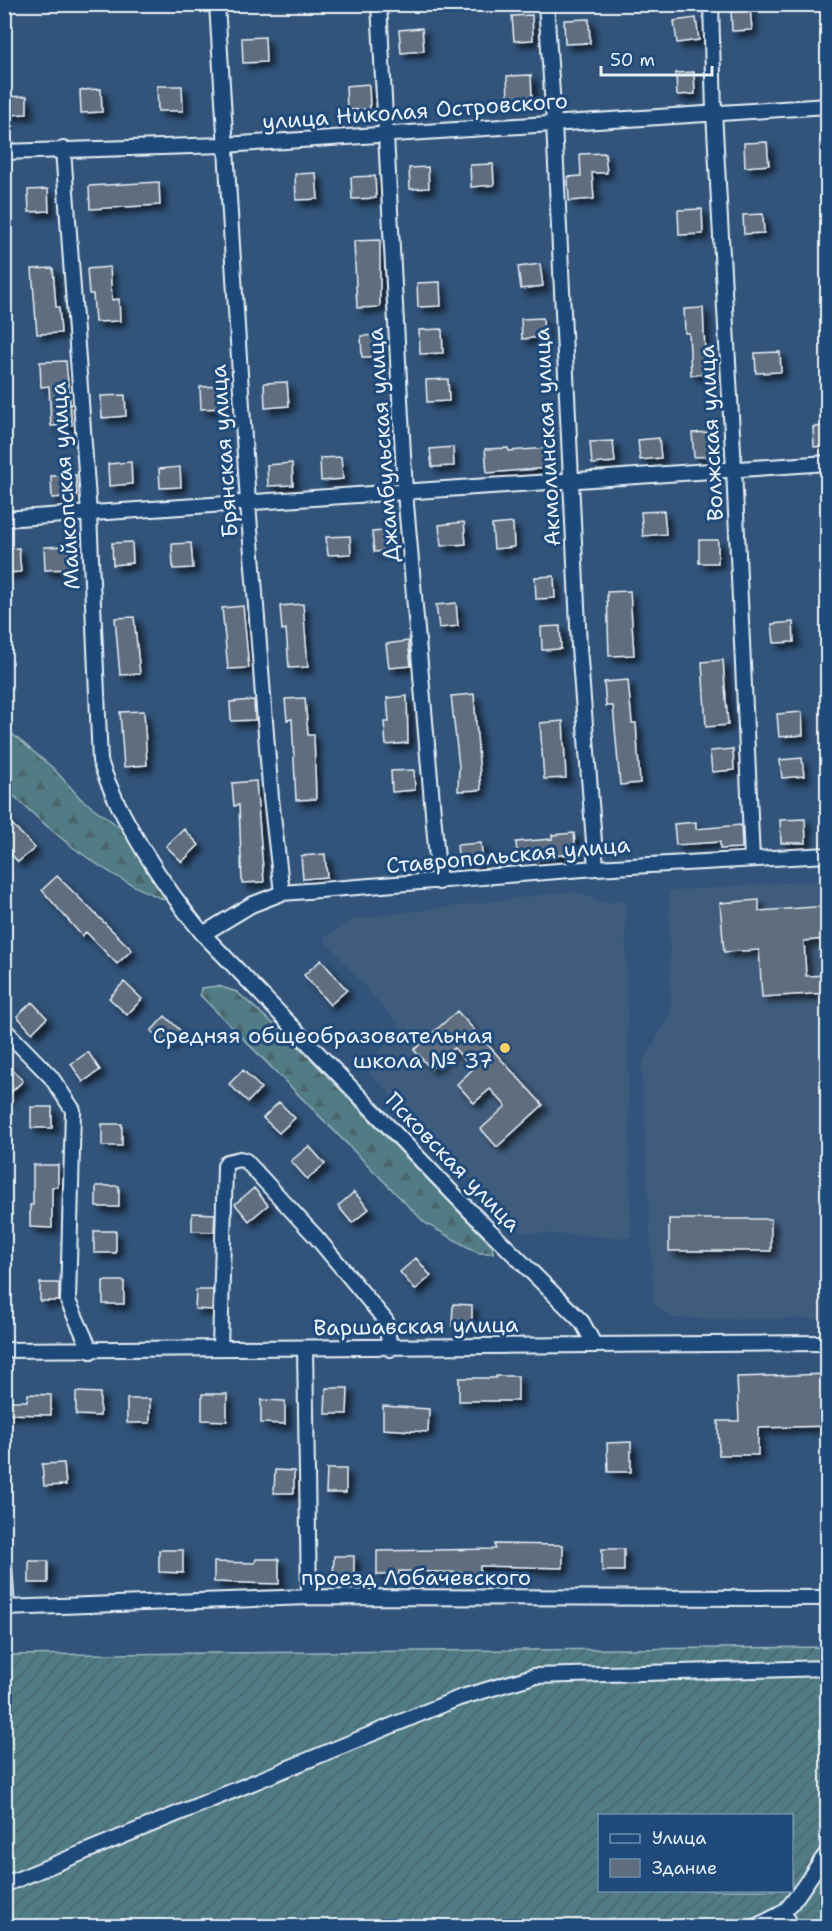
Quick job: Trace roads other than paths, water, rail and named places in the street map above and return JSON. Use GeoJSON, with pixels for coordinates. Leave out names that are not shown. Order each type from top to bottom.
{"type":"FeatureCollection","features":[{"type":"Feature","properties":{"kind":"street","name":"Брянская улица"},"geometry":{"type":"LineString","coordinates":[[217,4],[248,503],[270,798],[282,893]]}},
{"type":"Feature","properties":{"kind":"street","name":"Джамбульская улица"},"geometry":{"type":"LineString","coordinates":[[379,4],[405,492],[439,882]]}},
{"type":"Feature","properties":{"kind":"street","name":"Акмолинская улица"},"geometry":{"type":"LineString","coordinates":[[546,4],[554,123],[579,647],[596,868]]}},
{"type":"Feature","properties":{"kind":"street","name":"Волжская улица"},"geometry":{"type":"LineString","coordinates":[[711,4],[714,112],[734,469],[752,859]]}},
{"type":"Feature","properties":{"kind":"street","name":"улица Николая Островского"},"geometry":{"type":"LineString","coordinates":[[4,152],[224,145],[828,106]]}},
{"type":"Feature","properties":{"kind":"street","name":"Майкопская улица"},"geometry":{"type":"LineString","coordinates":[[63,149],[89,514],[100,761],[108,785],[124,815]]}},
{"type":"Feature","properties":{"kind":"street"},"geometry":{"type":"LineString","coordinates":[[4,519],[828,463]]}},
{"type":"Feature","properties":{"kind":"street","name":"Псковская улица"},"geometry":{"type":"LineString","coordinates":[[124,815],[180,907],[203,934],[461,1201],[582,1322],[594,1344]]}},
{"type":"Feature","properties":{"kind":"street","name":"Ставропольская улица"},"geometry":{"type":"LineString","coordinates":[[203,934],[251,906],[282,893],[596,868],[828,855]]}},
{"type":"Feature","properties":{"kind":"street"},"geometry":{"type":"LineString","coordinates":[[4,1029],[51,1077],[73,1110],[68,1301],[91,1351]]}},
{"type":"Feature","properties":{"kind":"street"},"geometry":{"type":"LineString","coordinates":[[220,1348],[225,1166],[227,1162],[240,1159],[246,1161],[318,1238],[386,1321],[390,1349]]}},
{"type":"Feature","properties":{"kind":"street","name":"Варшавская улица"},"geometry":{"type":"LineString","coordinates":[[4,1350],[390,1349],[594,1344],[828,1343]]}},
{"type":"Feature","properties":{"kind":"street"},"geometry":{"type":"LineString","coordinates":[[304,1349],[309,1597]]}},
{"type":"Feature","properties":{"kind":"street"},"geometry":{"type":"LineString","coordinates":[[4,1565],[6,1608]]}},
{"type":"Feature","properties":{"kind":"street","name":"проезд Лобачевского"},"geometry":{"type":"LineString","coordinates":[[6,1608],[309,1597],[828,1598]]}},
{"type":"Feature","properties":{"kind":"street"},"geometry":{"type":"LineString","coordinates":[[4,1885],[459,1698],[534,1676],[828,1668]]}},
{"type":"Feature","properties":{"kind":"street"},"geometry":{"type":"LineString","coordinates":[[756,1926],[783,1912],[828,1852]]}},
{"type":"Feature","properties":{"kind":"street"},"geometry":{"type":"LineString","coordinates":[[783,1912],[792,1926]]}},
{"type":"Feature","properties":{"kind":"place","name":"Средняя общеобразовательная школа № 37"},"geometry":{"type":"Point","coordinates":[505,1048]}}]}
